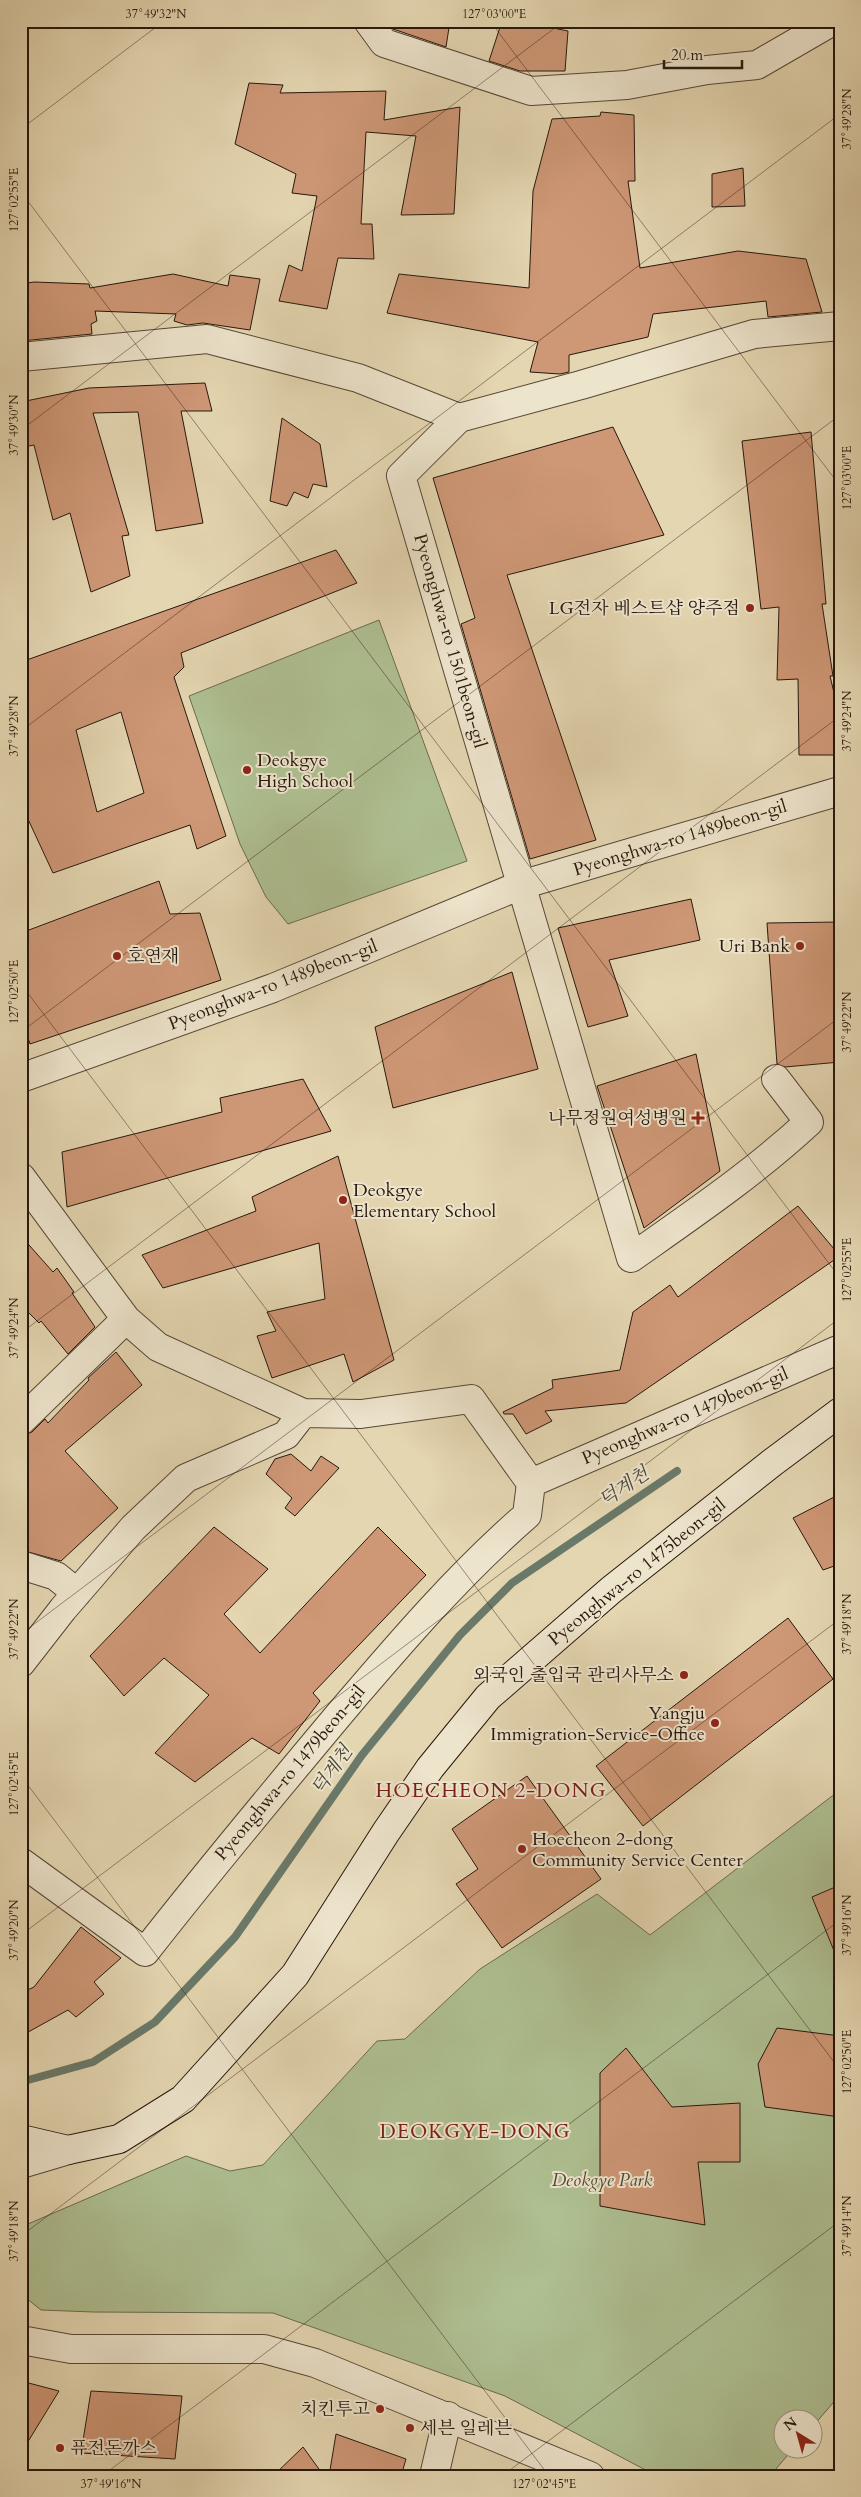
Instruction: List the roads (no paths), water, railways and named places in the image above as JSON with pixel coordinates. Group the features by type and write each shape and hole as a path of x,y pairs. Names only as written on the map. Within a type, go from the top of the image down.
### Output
{"street":[{"path":"368,21 384,44 531,91 627,85 707,70 757,65 833,21"},
{"path":"21,357 208,339 358,378 459,418 581,385 754,334 840,326"},
{"name":"Pyeonghwa-ro 1501beon-gil","path":"459,418 402,476 521,885"},
{"name":"Pyeonghwa-ro 1489beon-gil","path":"21,1078 273,988 521,885 840,791"},
{"path":"521,885 631,1258 717,1198 783,1147 809,1122 776,1079"},
{"path":"21,1177 126,1319 158,1347 303,1413 362,1414 471,1399 531,1483"},
{"path":"21,1421 126,1319"},
{"name":"Pyeonghwa-ro 1479beon-gil","path":"21,1862 144,1952 231,1842 379,1668 484,1552 526,1515 531,1483 840,1349"},
{"name":"Pyeonghwa-ro 1475beon-gil","path":"21,2164 68,2150 119,2139 183,2099 295,1975 386,1832 430,1768 488,1698 611,1590 773,1462 840,1412"},
{"path":"21,1663 77,1593 133,1528 186,1478 286,1435 303,1413"},
{"path":"21,1565 56,1576 77,1593"},
{"name":"Pyeonghwa-ro 1475beon-gil","path":"21,2139 68,2150"},
{"path":"22,2340 71,2349 264,2349 315,2363 448,2416 590,2476"},
{"path":"434,2476 448,2416"}],"waterway":[{"name":"덕계천","path":"21,2082 93,2062 155,2022 235,1937 362,1755 460,1635 512,1583 677,1471"}],"place":[{"name":"LG전자 베스트샵 양주점","path":"750,608"},
{"name":"Deokgye High School","path":"247,770"},
{"name":"Uri Bank","path":"800,946"},
{"name":"호연재","path":"117,956"},
{"name":"나무정원여성병원","path":"698,1118"},
{"name":"Deokgye Elementary School","path":"343,1200"},
{"name":"외국인 출입국 관리사무소","path":"684,1675"},
{"name":"Yangju Immigration-Service-Office","path":"715,1723"},
{"name":"Hoecheon 2-dong Community Service Center","path":"522,1849"},
{"name":"치킨투고","path":"380,2409"},
{"name":"세븐 일레븐","path":"410,2428"},
{"name":"퓨전돈까스","path":"60,2448"}],"district":[{"name":"HOECHEON 2-DONG","path":"491,1790"},
{"name":"DEOKGYE-DONG","path":"475,2131"}],"park label":[{"name":"Deokgye Park","path":"602,2180"}]}
